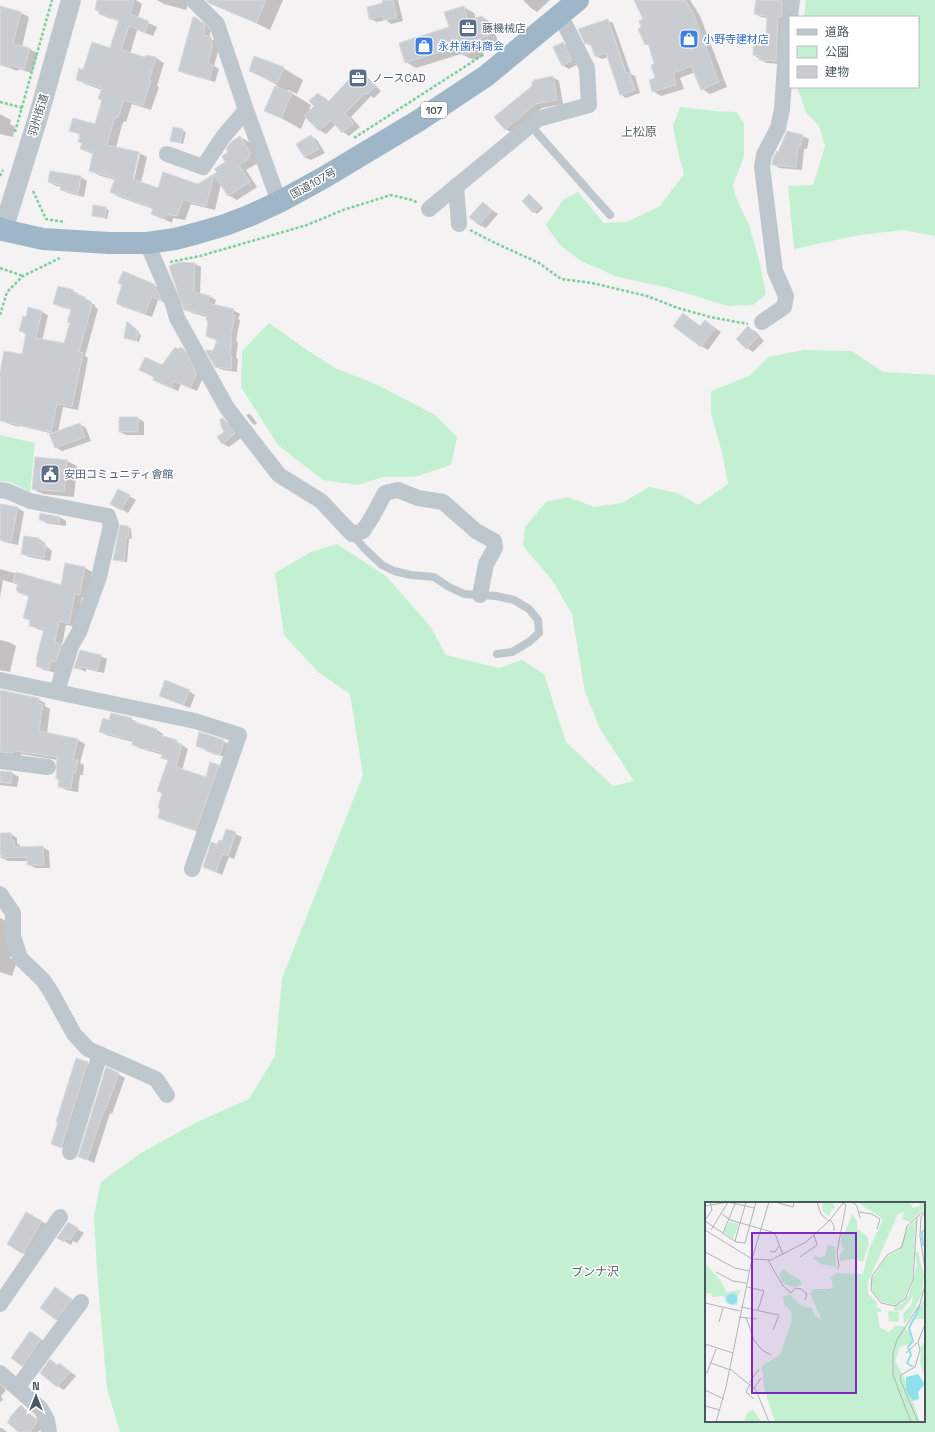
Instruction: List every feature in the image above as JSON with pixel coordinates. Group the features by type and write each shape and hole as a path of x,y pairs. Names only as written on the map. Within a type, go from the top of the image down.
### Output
{"highway":[{"name":"国道107号","path":"1,234 43,239 109,243 147,243 175,239 224,225 279,202 323,178 418,121 486,76 578,0"}],"street":[{"name":"羽州街道","path":"1,234 30,111 71,0"},
{"path":"193,0 217,24 279,202"},
{"path":"790,16 792,0"},
{"path":"429,208 538,119 590,105 587,68 560,15"},
{"path":"762,322 784,307 786,296 775,271 762,167 764,155 778,128 782,109 789,26"},
{"path":"167,154 203,167 223,137 246,110"},
{"path":"456,186 459,224"},
{"path":"147,243 177,318 227,408 279,474 321,501 352,534 363,531 386,493 398,490 418,498 443,502 476,531 494,541 495,548 486,564 480,595"},
{"path":"0,490 7,491 30,501 108,516 110,525 99,577 79,632 71,646 57,691"},
{"path":"0,680 195,721 239,735 192,869"},
{"path":"0,760 48,767"},
{"path":"0,894 13,913 13,936 20,958 43,980 74,1034 88,1049 156,1079 167,1095"},
{"path":"70,1152 100,1054"},
{"path":"0,1304 60,1217"},
{"path":"17,1388 81,1302"},
{"path":"0,1373 41,1409 47,1420 49,1432"}],"lane":[{"path":"530,125 610,215"},
{"path":"352,534 382,566 394,571 411,575 434,577 449,587 464,594 496,596 514,600 529,609 538,620 539,633 529,642 512,652 497,654"}],"path":[{"path":"13,137 30,111 52,0"},
{"path":"352,139 484,53"},
{"path":"0,102 30,111"},
{"path":"0,176 5,166"},
{"path":"156,264 200,256 292,230 343,210 391,195 412,200 429,208"},
{"path":"46,219 67,222"},
{"path":"459,224 493,242 539,263 561,279 592,283 647,296 678,308 710,317 754,325 762,322"},
{"path":"0,314 7,292 23,276 63,256"},
{"path":"0,268 23,276"}],"green space":[{"path":"806,0 935,0 935,236 903,230 859,235 794,249 788,186 813,185 825,146 819,126 806,112 797,88 919,88 919,16 804,16"},
{"path":"680,107 737,112 744,124 744,157 733,185 735,195 749,225 759,260 766,294 753,305 728,306 669,288 618,277 581,261 559,244 546,225 563,200 578,192 604,223 627,222 660,206 684,174 673,126"},
{"path":"269,323 335,368 380,386 435,415 457,437 451,465 415,477 383,477 358,485 323,480 278,445 241,387 242,351"},
{"path":"804,350 852,351 883,372 935,375 935,1432 120,1432 107,1389 97,1271 94,1215 101,1182 141,1153 197,1122 249,1099 275,1056 282,978 363,775 350,694 318,672 284,635 275,573 311,552 337,544 386,576 430,626 446,655 499,668 522,660 544,674 566,742 613,786 634,781 600,729 585,692 572,614 552,580 523,546 525,527 546,502 568,497 594,507 622,503 649,487 677,493 698,505 728,484 722,453 711,413 711,391 749,376 768,357"},
{"path":"0,435 35,443 30,492 10,482 0,481"}],"building":[{"path":"97,0 134,0 130,14 149,21 145,32 129,26 121,50 145,57 146,55 156,57 149,81 151,81 143,106 124,100 118,118 116,117 114,120 107,145 139,152 133,179 158,188 163,172 198,184 217,172 214,169 225,162 222,156 228,152 226,149 231,142 240,136 251,153 248,155 250,158 239,165 250,182 228,196 214,175 206,206 183,200 177,216 165,214 163,219 151,214 153,208 110,192 115,178 89,171 93,153 80,149 82,143 78,142 80,134 69,131 73,118 95,124 102,100 98,99 102,88 76,80 79,68 83,70 92,42 110,48 119,20 99,14 99,11 95,10"},
{"path":"206,0 266,0 256,23 209,3"},
{"path":"382,0 393,0 397,18 384,20 383,16 369,19 367,7 383,3"},
{"path":"634,0 685,0 692,10 719,82 701,90 691,66 673,73 676,85 652,92 649,80 655,78 651,65 654,64 648,43 645,45 638,29 641,27 639,21 643,19"},
{"path":"756,0 782,0 781,17 778,17 776,61 759,60 760,56 753,55 754,41 761,42 761,37 766,37 767,16 754,14"},
{"path":"0,6 21,12 13,44 30,48 24,69 11,65 10,67 0,64"},
{"path":"464,6 468,20 482,16 488,36 476,40 477,45 474,46 475,51 463,55 462,51 457,53 455,47 405,63 399,43 449,27 444,12"},
{"path":"193,17 197,18 205,26 203,35 211,37 211,42 213,43 208,63 213,65 209,80 178,71"},
{"path":"608,19 626,73 629,72 635,90 620,95 606,53 595,57 590,42 585,44 578,29"},
{"path":"563,42 572,60 562,66 553,47"},
{"path":"254,56 284,67 277,83 249,71"},
{"path":"358,70 375,87 367,95 365,93 345,113 354,123 342,133 331,120 319,131 304,116 314,106 309,101 318,93 327,103"},
{"path":"553,76 557,100 535,104 505,130 494,117 532,86 532,82 534,82 534,80"},
{"path":"275,86 292,93 281,118 264,111"},
{"path":"173,127 183,129 180,143 170,141"},
{"path":"787,131 803,135 800,147 798,146 796,167 772,165 773,158 777,151 778,152"},
{"path":"311,135 319,149 304,157 296,144"},
{"path":"50,171 81,176 78,194 60,190 61,185 48,182"},
{"path":"529,194 541,206 533,213 522,201"},
{"path":"483,202 492,210 479,225 469,217"},
{"path":"93,205 106,207 105,218 92,216"},
{"path":"179,262 195,263 194,292 210,296 208,303 234,309 232,315 235,316 230,338 232,338 230,355 232,355 231,369 215,367 205,350 213,351 217,340 206,336 208,321 206,320 207,315 184,310 169,266"},
{"path":"123,271 154,284 162,301 152,297 145,314 117,304 122,285 118,283"},
{"path":"58,286 74,290 73,293 85,297 85,299 90,301 89,304 92,305 79,352 83,353 72,407 57,404 51,432 0,421 0,373 4,351 22,354 26,333 19,331 23,316 26,317 28,307 42,311 36,338 64,343 70,323 67,322 71,309 53,304"},
{"path":"683,313 700,326 705,320 715,328 701,347 673,326"},
{"path":"127,321 139,332 136,341 124,338"},
{"path":"748,326 758,337 746,349 736,339"},
{"path":"175,347 178,349 180,347 184,349 197,374 190,388 174,381 171,388 153,380 154,377 139,370 145,357 162,365"},
{"path":"119,417 138,417 138,432 119,432"},
{"path":"223,418 235,434 222,444 217,437 224,432 220,419"},
{"path":"80,423 85,437 55,448 49,434"},
{"name":"安田コミュニティ會館","path":"35,457 67,460 64,492 32,489"},
{"path":"118,489 130,495 121,510 110,504"},
{"path":"0,504 18,507 11,542 0,540"},
{"path":"40,513 60,517 59,523 39,520"},
{"path":"120,525 128,526 129,537 126,537 124,561 113,560"},
{"path":"24,536 39,538 38,542 43,543 43,546 46,546 44,558 21,554"},
{"path":"65,563 85,567 80,595 75,594 69,624 59,621 55,642 62,644 56,662 51,661 49,670 36,666 36,660 44,629 29,626 30,620 23,618 29,596 17,592 18,591 16,590 18,583 13,582 16,572 61,585"},
{"path":"80,650 101,655 97,670 80,667 80,669 74,668"},
{"path":"165,680 190,690 183,705 159,696"},
{"path":"0,690 39,698 38,703 43,704 39,731 78,739 73,760 78,760 76,772 73,772 71,789 58,787 59,779 56,779 57,757 15,751 14,753 0,752"},
{"path":"111,713 132,718 131,721 157,729 156,734 177,740 176,743 182,744 176,767 206,777 210,762 219,765 196,830 158,818 160,809 158,808 162,793 157,791 168,760 161,758 163,753 132,745 133,740 99,732 103,718 109,720"},
{"path":"199,732 224,740 220,755 196,746"},
{"path":"0,771 12,772 11,784 0,782"},
{"path":"226,829 236,832 228,856 222,854 216,872 203,867 211,842 217,844 219,840 222,841"},
{"path":"0,833 11,833 11,840 14,840 14,847 43,846 44,865 27,865 27,857 1,858"},
{"path":"76,1058 88,1062 61,1148 51,1144 58,1122 56,1122"},
{"path":"106,1067 119,1073 105,1111 104,1110 87,1160 78,1157"},
{"path":"26,1212 42,1221 23,1254 7,1244"},
{"path":"68,1222 78,1228 70,1240 66,1238 64,1242 57,1238"},
{"path":"55,1287 72,1299 56,1320 40,1308"},
{"path":"30,1331 41,1339 22,1366 11,1358"},
{"path":"50,1359 57,1365 59,1363 71,1372 57,1387 40,1373"},
{"path":"21,1405 37,1421 30,1432 18,1432 8,1423 11,1420 9,1418"}],"place":[{"name":"藤機械店","path":"468,28"},
{"name":"小野寺建材店","path":"689,39"},
{"name":"永井歯科商会","path":"424,46"},
{"name":"ノースCAD","path":"358,78"},
{"name":"安田コミュニティ會館","path":"50,474"}],"district":[{"name":"上松原","path":"639,132"},
{"name":"ブンナ沢","path":"595,1272"}]}
